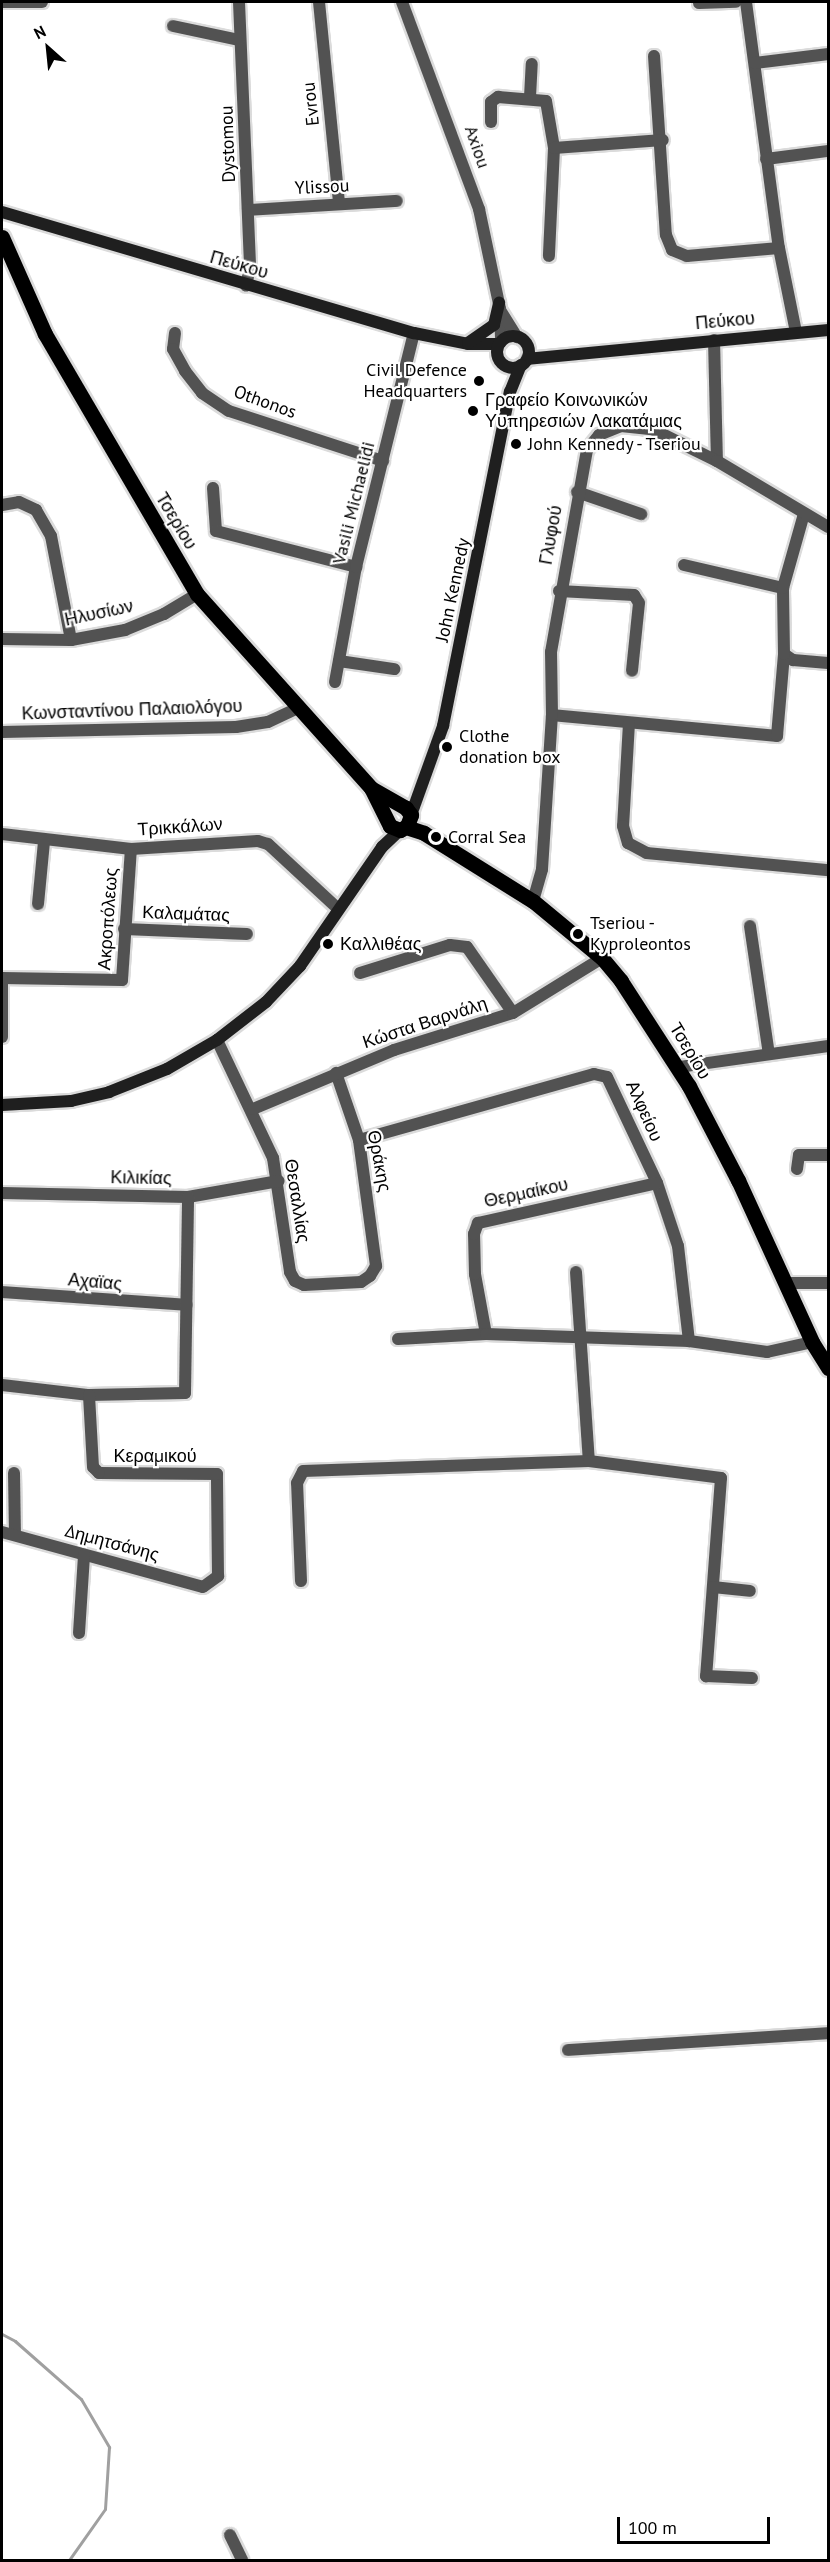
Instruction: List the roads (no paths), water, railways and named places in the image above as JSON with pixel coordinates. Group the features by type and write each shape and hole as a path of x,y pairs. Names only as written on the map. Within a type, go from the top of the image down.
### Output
{"main road":[{"name":"Τσερίου","path":"2,237 45,334 197,594 296,709 400,817 533,901 602,958 679,1068 787,1283 812,1342 828,1368"}],"street":[{"path":"2,2 42,2"},
{"name":"Dystomou","path":"239,2 250,268 246,286"},
{"name":"Evrou","path":"318,2 339,203"},
{"name":"Axiou","path":"402,2 479,209 499,306 499,347"},
{"path":"699,3 736,2"},
{"path":"746,2 779,248 796,332"},
{"path":"173,26 239,40"},
{"path":"755,63 828,54"},
{"path":"654,56 663,140 666,235 672,250 687,256 779,248"},
{"path":"530,97 532,64"},
{"path":"491,122 494,99 530,97 546,101 554,148 549,256"},
{"path":"554,148 663,140"},
{"path":"766,159 828,151"},
{"name":"Ylissou","path":"248,210 397,201"},
{"name":"Πεύκου","path":"2,212 246,286 414,333 468,344 499,347 522,340 553,354"},
{"path":"468,344 494,325 499,306"},
{"name":"Axiou","path":"499,306 522,340"},
{"name":"Πεύκου","path":"506,366 553,354 828,330"},
{"name":"Othonos","path":"175,333 173,348 185,371 202,393 229,411 383,461"},
{"name":"Vasili Michaelidi","path":"336,682 356,567 414,333"},
{"path":"510,392 524,362 522,340"},
{"path":"714,340 717,461"},
{"path":"499,347 506,366 510,392"},
{"name":"John Kennedy","path":"337,908 382,847 417,792 443,726 510,392"},
{"name":"Γλυφού","path":"533,901 542,869 552,715 551,652 559,591 587,450 599,435 621,426 652,429 717,461 828,527"},
{"path":"213,488 216,531 356,567"},
{"path":"577,492 641,514"},
{"path":"2,505 18,502 36,510 51,536 71,640"},
{"path":"552,715 777,736 784,654 783,588 804,514"},
{"path":"684,565 783,588"},
{"path":"559,591 634,595 639,603 633,671"},
{"name":"Ηλυσίων","path":"2,639 71,640 125,630 164,614 197,594"},
{"path":"784,654 793,660 828,663"},
{"path":"339,661 394,669"},
{"name":"Κωνσταντίνου Παλαιολόγου","path":"2,732 236,727 268,722 296,709"},
{"path":"629,723 623,826 628,843 647,853 828,870"},
{"name":"Τρικκάλων","path":"2,834 44,842 131,849 258,842 268,844 337,908"},
{"path":"38,904 44,842"},
{"name":"Ακροπόλεως","path":"2,978 122,980 131,849"},
{"path":"2,1105 71,1101 109,1092 167,1069 216,1041 266,1002 300,966 337,908"},
{"path":"750,926 769,1054"},
{"name":"Καλαμάτας","path":"124,929 247,934"},
{"path":"360,973 450,945 467,947 513,1013"},
{"name":"Κώστα Βαρνάλη","path":"253,1109 394,1050 513,1013 602,958"},
{"path":"2,978 2,1037"},
{"name":"Θεσαλλίας","path":"216,1041 253,1109 279,1180 290,1272 295,1281 304,1285 361,1281 374,1271 375,1258"},
{"path":"679,1068 828,1046"},
{"name":"Θράκης","path":"336,1073 359,1140 375,1258"},
{"name":"Αλφείου","path":"359,1140 600,1074 613,1085 657,1183 678,1246 689,1341"},
{"path":"797,1169 799,1155 828,1155"},
{"name":"Κιλικίας","path":"2,1192 188,1197 279,1180"},
{"name":"Θερμαίκου","path":"486,1334 475,1274 474,1234 478,1223 657,1183"},
{"path":"2,1385 89,1395 186,1393 188,1197"},
{"path":"576,1272 589,1461"},
{"path":"787,1283 828,1283"},
{"name":"Αχαϊας","path":"2,1292 187,1305"},
{"path":"398,1339 486,1334 582,1337 689,1341 767,1352 812,1342"},
{"name":"Κεραμικού","path":"89,1395 93,1467 99,1473 217,1474 218,1576 212,1584"},
{"path":"301,1581 297,1483 303,1471 589,1461 721,1478 706,1676 752,1678"},
{"path":"14,1473 15,1535"},
{"name":"Δημητσάνης","path":"2,1532 203,1587 212,1584"},
{"path":"79,1633 84,1554"},
{"path":"713,1587 750,1591"},
{"path":"568,2050 828,2033"},
{"path":"230,2535 242,2560"}],"waterway":[{"path":"2,2334 15,2341 81,2399 109,2447 105,2509 69,2560"}],"place":[{"name":"Civil Defence Headquarters","path":"479,381"},
{"name":"Γραφείο Κοινωνικών Υυπηρεσιών Λακατάμιας","path":"473,411"},
{"name":"John Kennedy - Tseriou","path":"516,444"},
{"name":"Clothe donation box","path":"447,747"},
{"name":"Corral Sea","path":"436,837"},
{"name":"Tseriou - Kyproleontos","path":"578,934"},
{"name":"Καλλιθέας","path":"328,944"}]}
